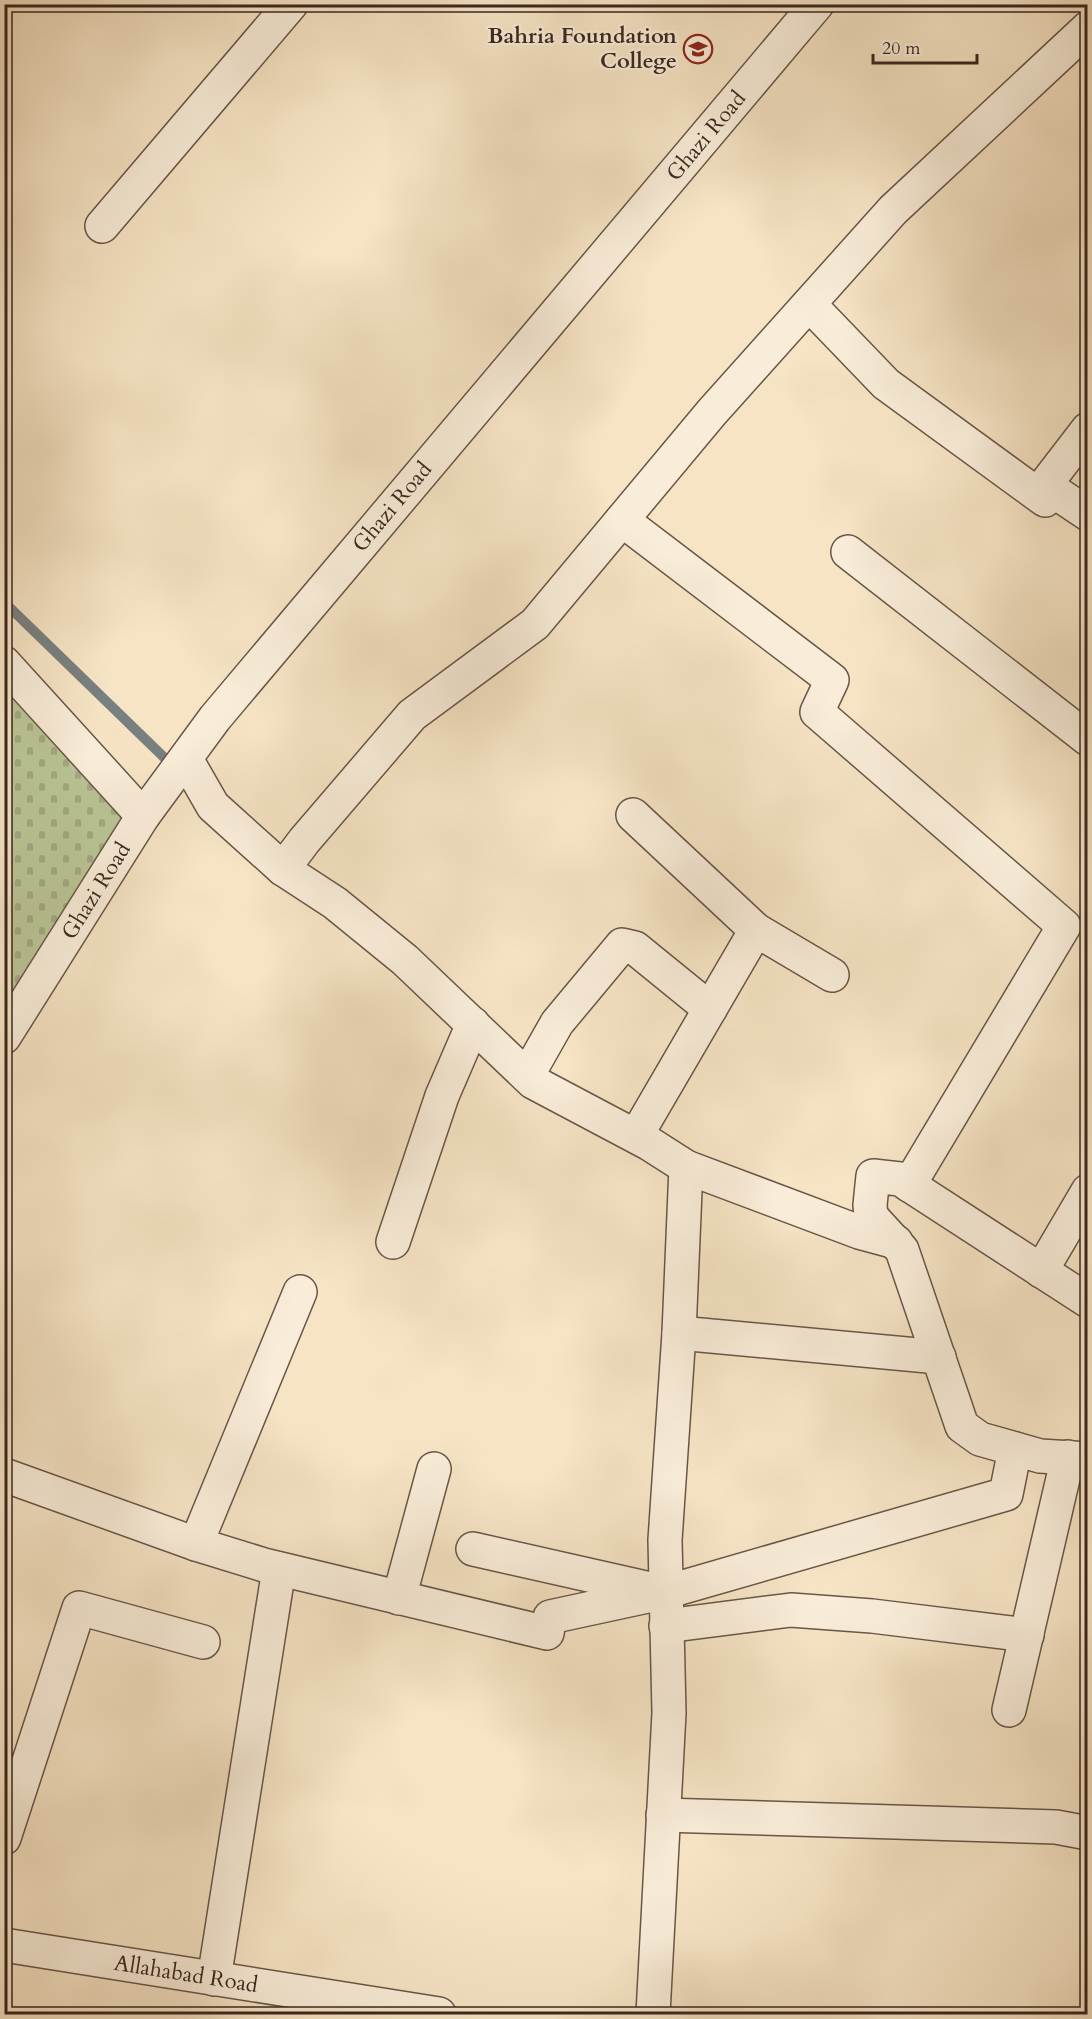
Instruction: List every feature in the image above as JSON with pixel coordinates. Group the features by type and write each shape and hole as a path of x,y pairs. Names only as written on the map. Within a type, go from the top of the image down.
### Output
{"street":[{"path":"102,226 291,4"},
{"name":"Ghazi Road","path":"4,1037 143,816 215,718 817,4"},
{"path":"283,868 412,715 535,624 712,412 892,210 1088,28"},
{"path":"809,304 886,384 1045,500 1055,492 1088,514"},
{"path":"1038,494 1088,429"},
{"path":"622,519 832,680 817,712 1064,926 909,1185"},
{"path":"848,552 1088,739"},
{"path":"4,663 143,816"},
{"path":"179,767 213,806 283,868 335,903 405,960 533,1082 636,1136 686,1167 859,1232 896,1242"},
{"path":"633,815 756,930 832,975"},
{"path":"636,1136 756,930"},
{"path":"527,1076 557,1023 622,945 635,948 710,1009"},
{"path":"393,1242 442,1096 472,1024"},
{"path":"653,2014 669,1713 665,1540 679,1333 686,1167"},
{"path":"1009,1710 1026,1635 1078,1458 1040,1456 980,1439 962,1426 902,1250 871,1216 873,1176 900,1179 1088,1301"},
{"path":"1041,1271 1088,1191"},
{"path":"196,1544 300,1292"},
{"path":"679,1333 939,1357"},
{"path":"4,1475 196,1544 279,1569 547,1634 550,1617 666,1593 1006,1494 1015,1449"},
{"path":"399,1598 434,1469"},
{"path":"473,1549 666,1593"},
{"path":"214,1979 279,1569"},
{"path":"4,1838 79,1608 203,1642"},
{"path":"666,1626 791,1610 872,1616 1026,1635"},
{"path":"663,1815 1056,1827 1088,1833"},
{"name":"Allahabad Road","path":"4,1946 439,2014"}],"green space":[{"path":"5,674 143,816 5,1030"}],"waterway":[{"path":"4,602 175,768"}],"place":[{"name":"Bahria Foundation College","path":"698,49"}]}
